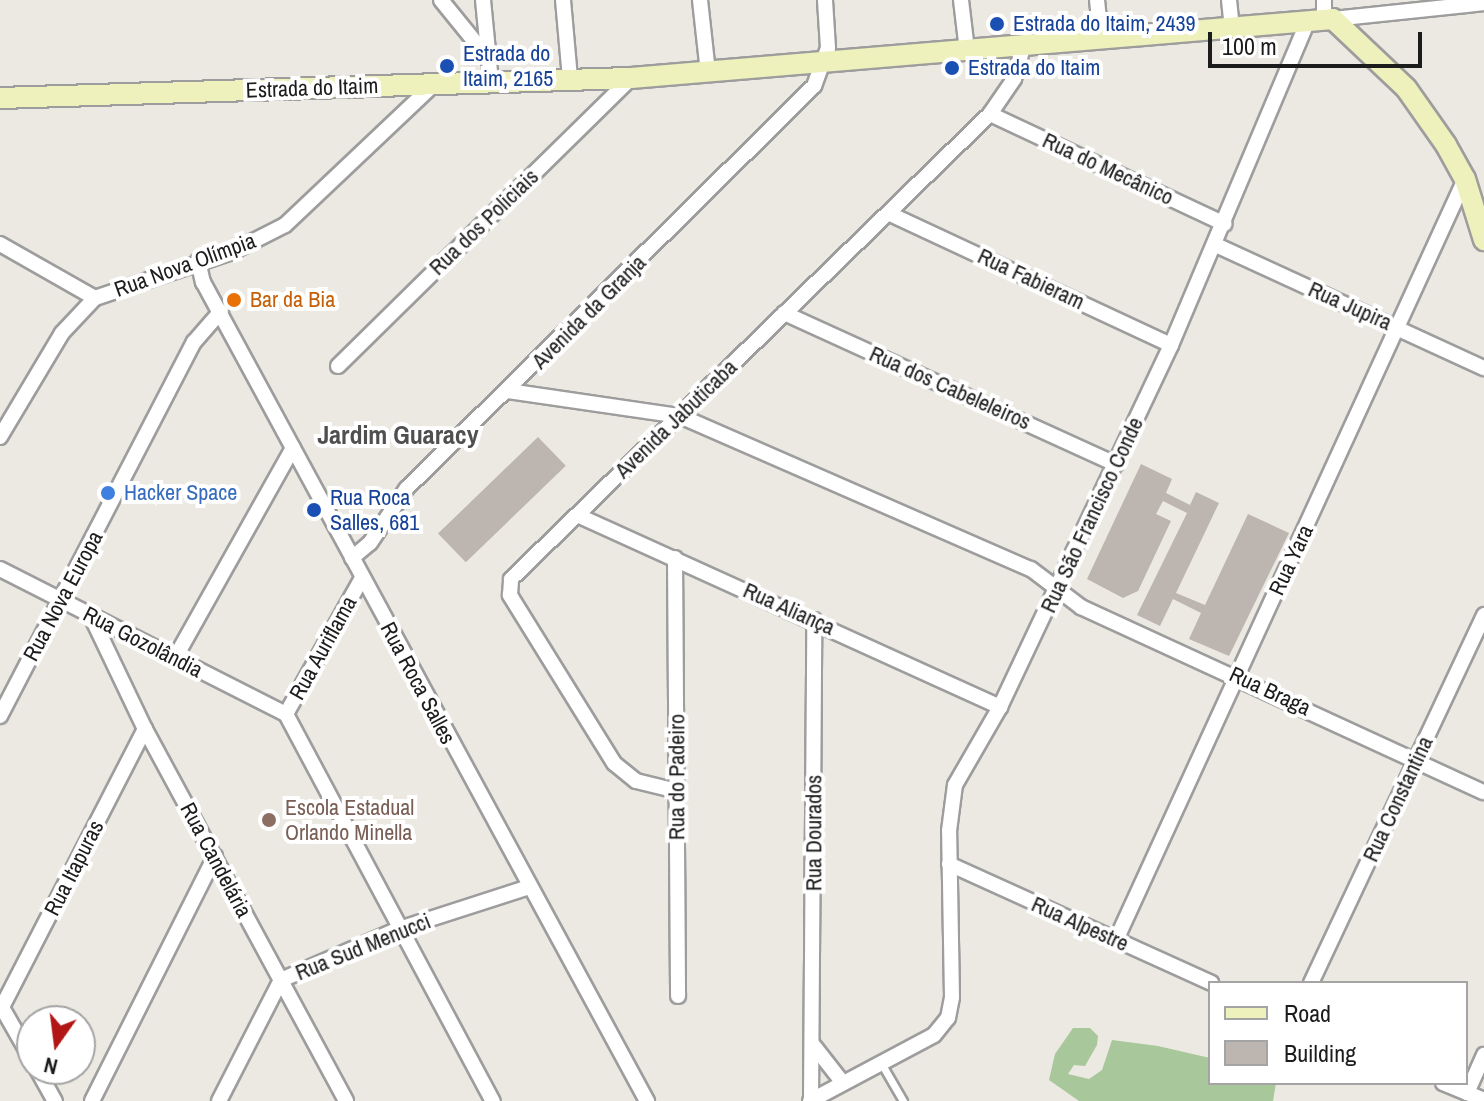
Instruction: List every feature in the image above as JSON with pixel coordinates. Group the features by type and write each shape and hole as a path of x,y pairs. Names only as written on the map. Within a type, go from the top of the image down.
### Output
{"street":[{"path":"441,0 490,60"},
{"path":"483,0 491,81"},
{"path":"563,0 570,79"},
{"path":"700,0 708,72"},
{"path":"824,65 825,0"},
{"path":"961,0 967,50"},
{"path":"1097,0 1101,38"},
{"path":"1229,0 1232,28"},
{"name":"Estrada do Itaim","path":"0,98 631,78 824,65 1232,28 1322,15 1484,3"},
{"path":"1322,15 1406,88 1465,179 1484,240"},
{"name":"Rua São Francisco Conde","path":"881,1063 934,1035 948,1018 952,997 949,864 955,785 1000,707 1057,588 1322,15"},
{"name":"Avenida Jabuticaba","path":"677,791 636,781 614,763 509,591 513,576 990,114 1014,79 1024,45"},
{"name":"Avenida da Granja","path":"352,558 370,543 407,488 814,86 824,65"},
{"name":"Rua dos Policiais","path":"338,366 631,78"},
{"name":"Rua Nova Olímpia","path":"0,437 62,333 95,298 232,252 285,225 434,84"},
{"name":"Rua do Mecânico","path":"990,114 1225,224"},
{"name":"Rua Yara","path":"1116,940 1465,179"},
{"name":"Rua Fabieram","path":"890,214 1171,345"},
{"path":"0,244 95,298"},
{"name":"Rua Jupira","path":"1216,245 1484,368"},
{"name":"Rua Roca Salles","path":"198,261 203,282 647,1101"},
{"name":"Rua Nova Europa","path":"0,716 194,342 221,311"},
{"name":"Rua dos Cabeleleiros","path":"784,313 1116,464"},
{"path":"508,391 680,416 1031,569 1057,588"},
{"path":"175,658 293,448"},
{"name":"Rua Aliança","path":"577,515 1000,707"},
{"name":"Rua do Padeiro","path":"675,558 678,996"},
{"name":"Rua Gozolândia","path":"0,569 286,714"},
{"name":"Rua Auriflama","path":"362,578 286,714 493,1101"},
{"name":"Rua Braga","path":"1057,588 1081,607 1484,792"},
{"name":"Rua Constantina","path":"1312,981 1484,615"},
{"name":"Rua Candelária","path":"91,616 145,729 346,1101"},
{"name":"Rua Dourados","path":"811,1101 814,1046 814,620"},
{"name":"Rua Itapuras","path":"1,1006 145,729"},
{"path":"92,1101 215,856"},
{"name":"Rua Alpestre","path":"949,864 1208,982"},
{"name":"Rua Sud Menucci","path":"219,1101 281,980 399,929 529,887"},
{"path":"1,1006 16,1032"},
{"path":"814,1046 843,1083"},
{"path":"1467,1093 1484,1055"},
{"path":"811,1101 881,1063"},
{"path":"1448,1085 1484,1100"}],"lane":[{"path":"881,1063 903,1101"}],"green space":[{"path":"1073,1028 1090,1028 1098,1036 1097,1045 1085,1066 1074,1065 1068,1074 1089,1079 1102,1070 1112,1040 1158,1046 1208,1058 1208,1085 1276,1085 1273,1101 1079,1101 1049,1080 1055,1054"}],"building":[{"path":"538,437 566,466 466,562 438,534"},
{"path":"1141,464 1172,479 1166,493 1190,505 1196,492 1219,503 1176,593 1205,605 1248,514 1289,533 1229,656 1189,639 1201,613 1173,599 1160,626 1137,615 1187,513 1163,501 1156,514 1171,521 1138,591 1123,598 1087,579"}],"place":[{"name":"Estrada do Itaim, 2439","path":"997,24"},
{"name":"Estrada do Itaim, 2165","path":"447,66"},
{"name":"Estrada do Itaim","path":"952,68"},
{"name":"Bar da Bia","path":"234,300"},
{"name":"Hacker Space","path":"108,493"},
{"name":"Rua Roca Salles, 681","path":"314,510"},
{"name":"Escola Estadual Orlando Minella","path":"269,820"}],"district":[{"name":"Jardim Guaracy","path":"398,435"}]}
